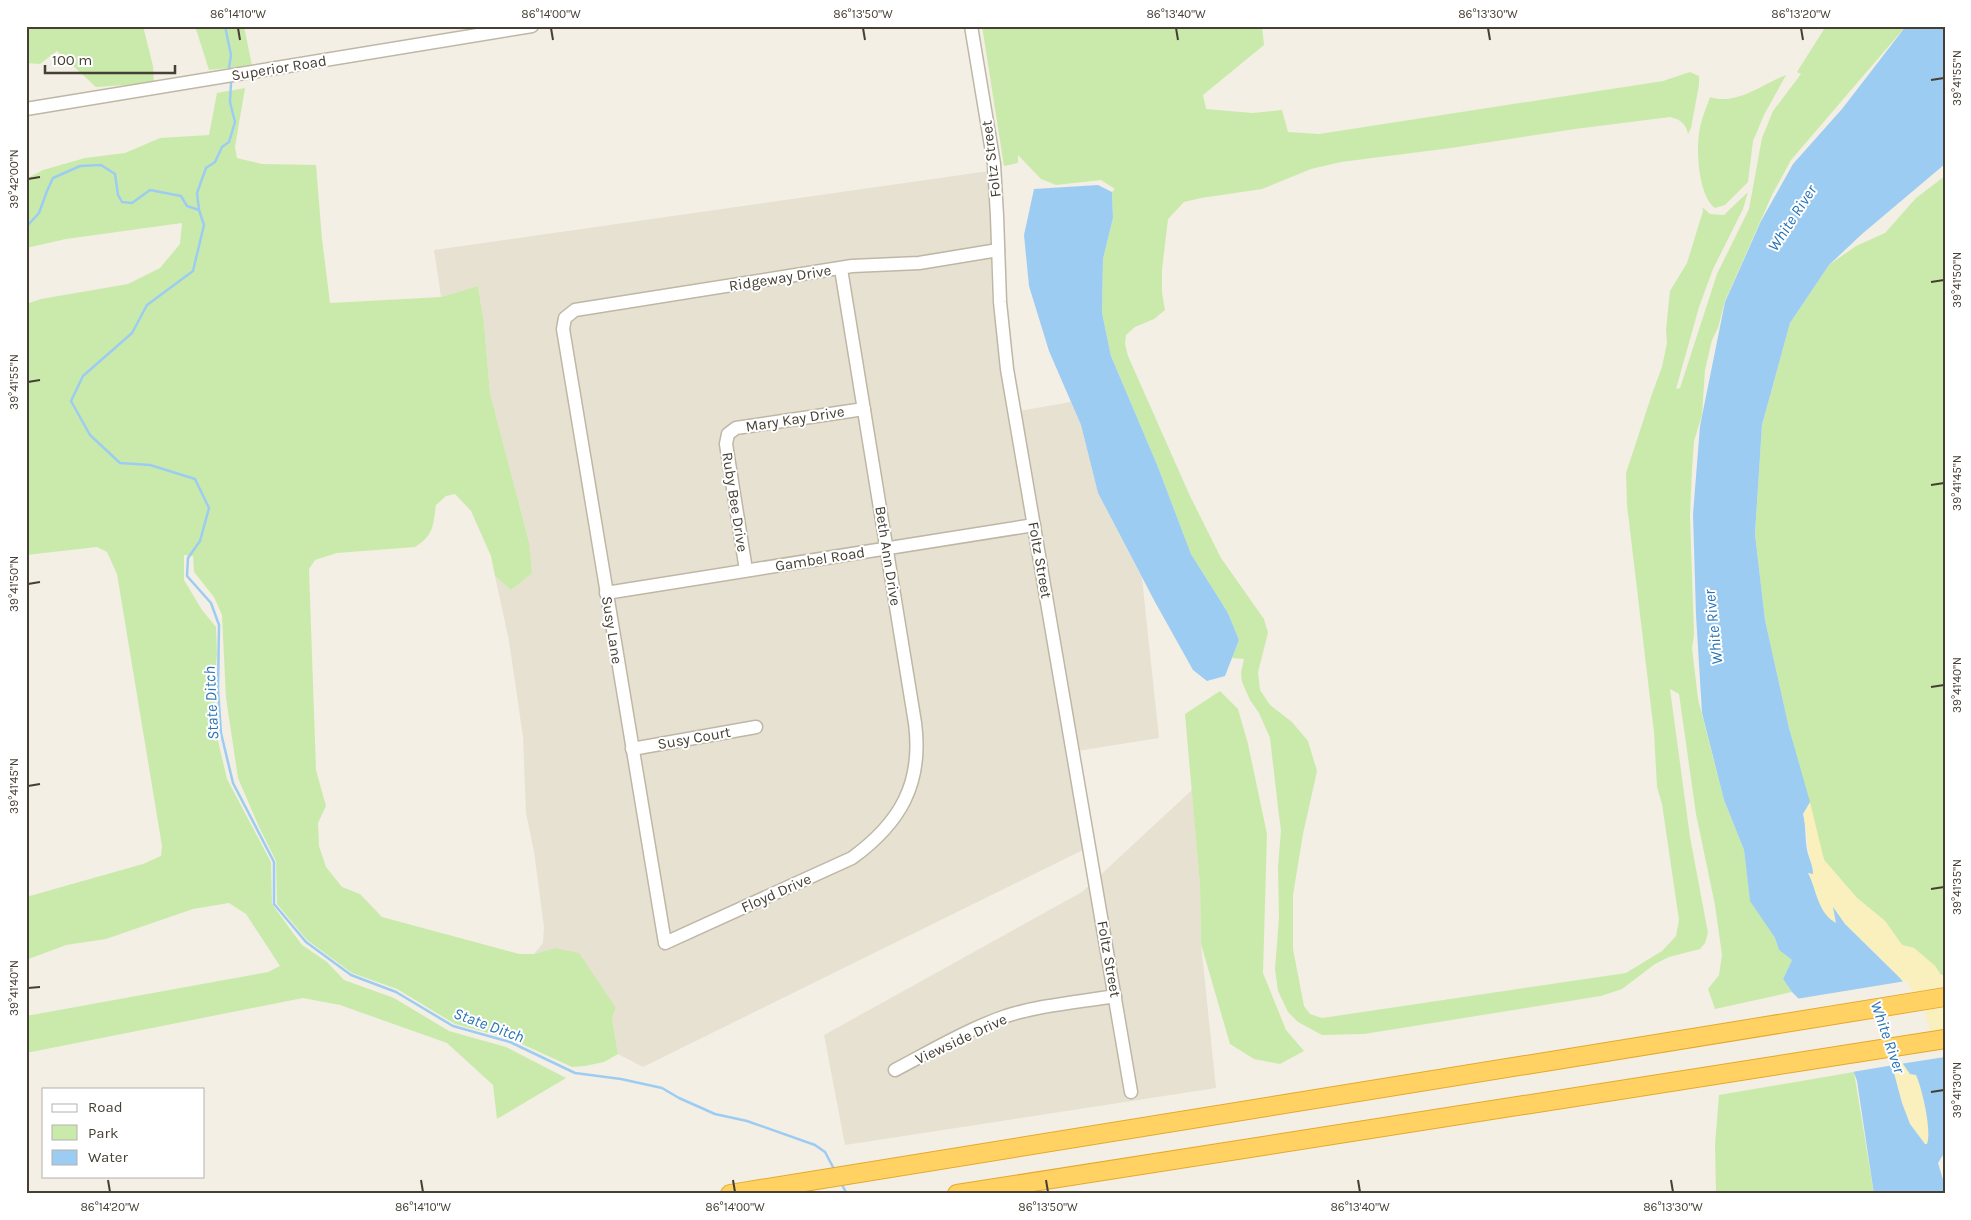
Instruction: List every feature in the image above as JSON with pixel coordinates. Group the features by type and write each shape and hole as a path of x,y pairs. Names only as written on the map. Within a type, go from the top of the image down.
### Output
{"highway":[{"path":"730,1194 1945,997"},
{"path":"957,1194 1945,1039"}],"street":[{"name":"Superior Road","path":"26,110 532,26"},
{"name":"Foltz Street","path":"971,26 992,153 997,196 1000,302 1004,345 1131,1092"},
{"name":"Ridgeway Drive","path":"566,318 575,310 852,266 919,263 998,250"},
{"name":"Beth Ann Drive","path":"841,269 915,723 917,747 909,790 894,819 881,835"},
{"name":"Susy Lane","path":"566,318 563,329 665,943"},
{"name":"Mary Kay Drive","path":"728,434 736,428 864,408"},
{"name":"Ruby Bee Drive","path":"728,434 726,444 746,570"},
{"name":"Gambel Road","path":"606,593 1034,525"},
{"name":"Susy Court","path":"632,749 756,727"},
{"name":"Floyd Drive","path":"665,943 852,858 881,835"},
{"name":"Viewside Drive","path":"895,1070 1006,1016 1037,1008 1116,996"}],"shaded area":[{"path":"989,171 992,298 1007,413 1071,402 1081,425 1098,493 1142,578 1159,738 1065,753 1085,849 643,1067 618,1054 612,1018 616,1008 601,988 555,948 534,954 543,943 544,927 534,852 526,813 523,737 509,641 495,576 511,590 529,542 490,393 484,323 478,286 441,297 434,250"},
{"path":"1192,790 1200,885 1201,944 1216,1088 845,1145 824,1035 1082,892"}],"green space":[{"path":"31,26 143,26 153,66 154,83 96,87 57,51 40,64 26,63 26,32"},
{"path":"195,26 244,26 252,66 209,70"},
{"path":"982,26 1262,26 1264,45 1203,95 1206,109 1253,113 1282,110 1288,132 1319,134 1663,81 1690,72 1699,76 1691,128 1688,134 1686,127 1682,123 1670,117 1341,162 1311,169 1262,189 1184,202 1168,219 1162,270 1162,293 1165,310 1154,319 1135,327 1126,335 1125,344 1128,356 1190,496 1221,558 1264,619 1268,633 1258,672 1260,690 1270,705 1292,722 1308,741 1317,771 1303,834 1293,895 1293,949 1304,1006 1310,1014 1322,1018 1626,973 1662,951 1676,936 1679,920 1662,804 1657,787 1654,732 1627,505 1626,473 1662,367 1667,343 1666,330 1670,291 1687,263 1703,211 1702,207 1710,214 1724,215 1748,192 1743,209 1713,269 1699,307 1676,389 1680,388 1717,274 1749,209 1762,138 1773,111 1801,74 1797,72 1826,26 1906,26 1791,160 1772,195 1725,301 1718,328 1712,340 1705,370 1702,415 1694,441 1690,516 1694,635 1692,648 1698,699 1724,800 1744,850 1750,900 1775,938 1779,950 1792,960 1783,979 1792,992 1715,1009 1708,989 1719,975 1722,955 1715,905 1696,814 1679,694 1670,689 1690,837 1708,933 1705,943 1700,949 1669,957 1655,964 1622,989 1601,996 1364,1034 1322,1035 1298,1022 1288,1012 1278,991 1275,969 1279,918 1278,867 1281,830 1270,738 1242,682 1241,673 1244,659 1232,658 1239,640 1228,613 1191,554 1158,467 1111,356 1102,313 1103,259 1113,218 1112,192 1115,189 1101,180 1056,185 1041,179 1018,155 1018,163 1004,166"},
{"path":"1786,75 1764,115 1753,141 1748,182 1725,205 1715,208 1705,194 1700,174 1698,152 1701,125 1710,97 1730,99 1749,93"},
{"path":"245,88 235,147 237,158 262,164 316,165 330,303 441,297 478,286 484,323 490,393 529,542 532,573 511,590 495,576 491,556 471,511 455,494 446,496 436,505 433,524 429,534 415,547 337,553 315,560 309,569 316,770 326,806 318,823 319,846 326,867 342,887 360,894 382,917 519,954 534,954 555,948 579,953 616,1008 612,1018 618,1054 604,1062 572,1067 511,1039 455,1024 397,989 352,973 307,940 277,904 276,861 238,778 226,698 222,615 214,597 194,572 193,556 184,555 184,580 202,610 216,627 217,654 214,690 216,732 227,779 271,862 272,903 302,945 327,962 344,980 394,998 449,1031 506,1047 566,1078 497,1119 493,1085 447,1043 340,1005 303,998 26,1053 26,1016 268,972 280,966 246,914 229,903 193,909 106,939 66,945 26,960 26,897 143,864 161,856 162,846 117,574 107,552 97,547 26,555 26,304 41,299 128,284 160,268 180,244 182,223 66,239 26,248 26,179 43,170 85,158 125,153 160,138 209,135 217,93"},
{"path":"1945,176 1945,975 1941,975 1935,966 1914,948 1902,945 1885,921 1857,898 1824,860 1789,728 1765,620 1755,534 1762,425 1790,323 1829,265 1856,246 1885,233 1916,198"},
{"path":"1220,691 1238,709 1248,744 1267,834 1263,973 1286,1030 1304,1051 1280,1064 1254,1059 1230,1044 1201,944 1200,885 1185,714"},
{"path":"1854,1072 1874,1194 1716,1194 1715,1145 1719,1095"}],"sand":[{"path":"1810,802 1824,860 1857,898 1885,921 1902,945 1914,948 1935,966 1945,981 1945,1055 1882,960 1845,924 1834,908 1836,923 1824,914 1820,907 1808,872 1813,869 1803,814"},
{"path":"1893,1051 1918,1079 1926,1108 1928,1144 1925,1144 1910,1124 1902,1103 1890,1058"}],"water":[{"name":"White River","path":"1906,26 1945,26 1945,164 1862,234 1829,265 1790,323 1762,425 1755,534 1765,620 1789,728 1810,802 1803,814 1807,850 1813,874 1808,873 1825,913 1836,923 1833,907 1845,924 1900,978 1913,995 1932,1043 1945,1055 1945,1152 1938,1163 1945,1186 1945,1194 1874,1194 1857,1081 1838,1028 1815,1004 1801,1001 1783,979 1792,960 1779,950 1775,938 1750,901 1744,850 1724,800 1702,713 1696,615 1693,514 1700,426 1725,302 1761,221 1793,164 1842,109","holes":["1894,1051 1910,1074 1916,1075 1921,1089 1927,1120 1927,1144 1925,1144 1910,1124 1902,1103 1890,1058"]},
{"path":"1098,185 1112,192 1113,218 1103,259 1102,313 1111,356 1158,467 1191,554 1228,613 1239,640 1225,676 1207,681 1193,670 1098,493 1081,425 1049,351 1029,286 1024,235 1034,189"}],"pier":[{"path":"1906,981 1924,1010 1934,1041 1939,1042 1945,1050 1945,1057 1900,1064 1893,1054 1894,1065 1852,1072 1836,1029 1813,1006 1801,1003 1796,999"}],"waterway":[{"name":"State Ditch","path":"225,26 231,55 229,68"},
{"name":"State Ditch","path":"231,83 230,102 235,122 229,142 222,147 215,162 206,168 197,193 199,210 204,225 193,271 147,305 132,333 83,376 71,401 90,435 120,463 150,465 195,479 209,508 200,541 188,558 187,576 211,603 219,625 218,689 221,733 233,783 274,862 274,904 306,942 351,975 396,992 453,1026 510,1042 575,1073 621,1079 662,1088 715,1114 747,1121 815,1145 825,1152 834,1169"},
{"path":"26,224 28,225 39,213 53,178 80,166 101,165 115,174 118,195 122,202 132,203 150,190 181,196 187,206 199,210"},
{"name":"State Ditch","path":"841,1183 847,1194"}]}
